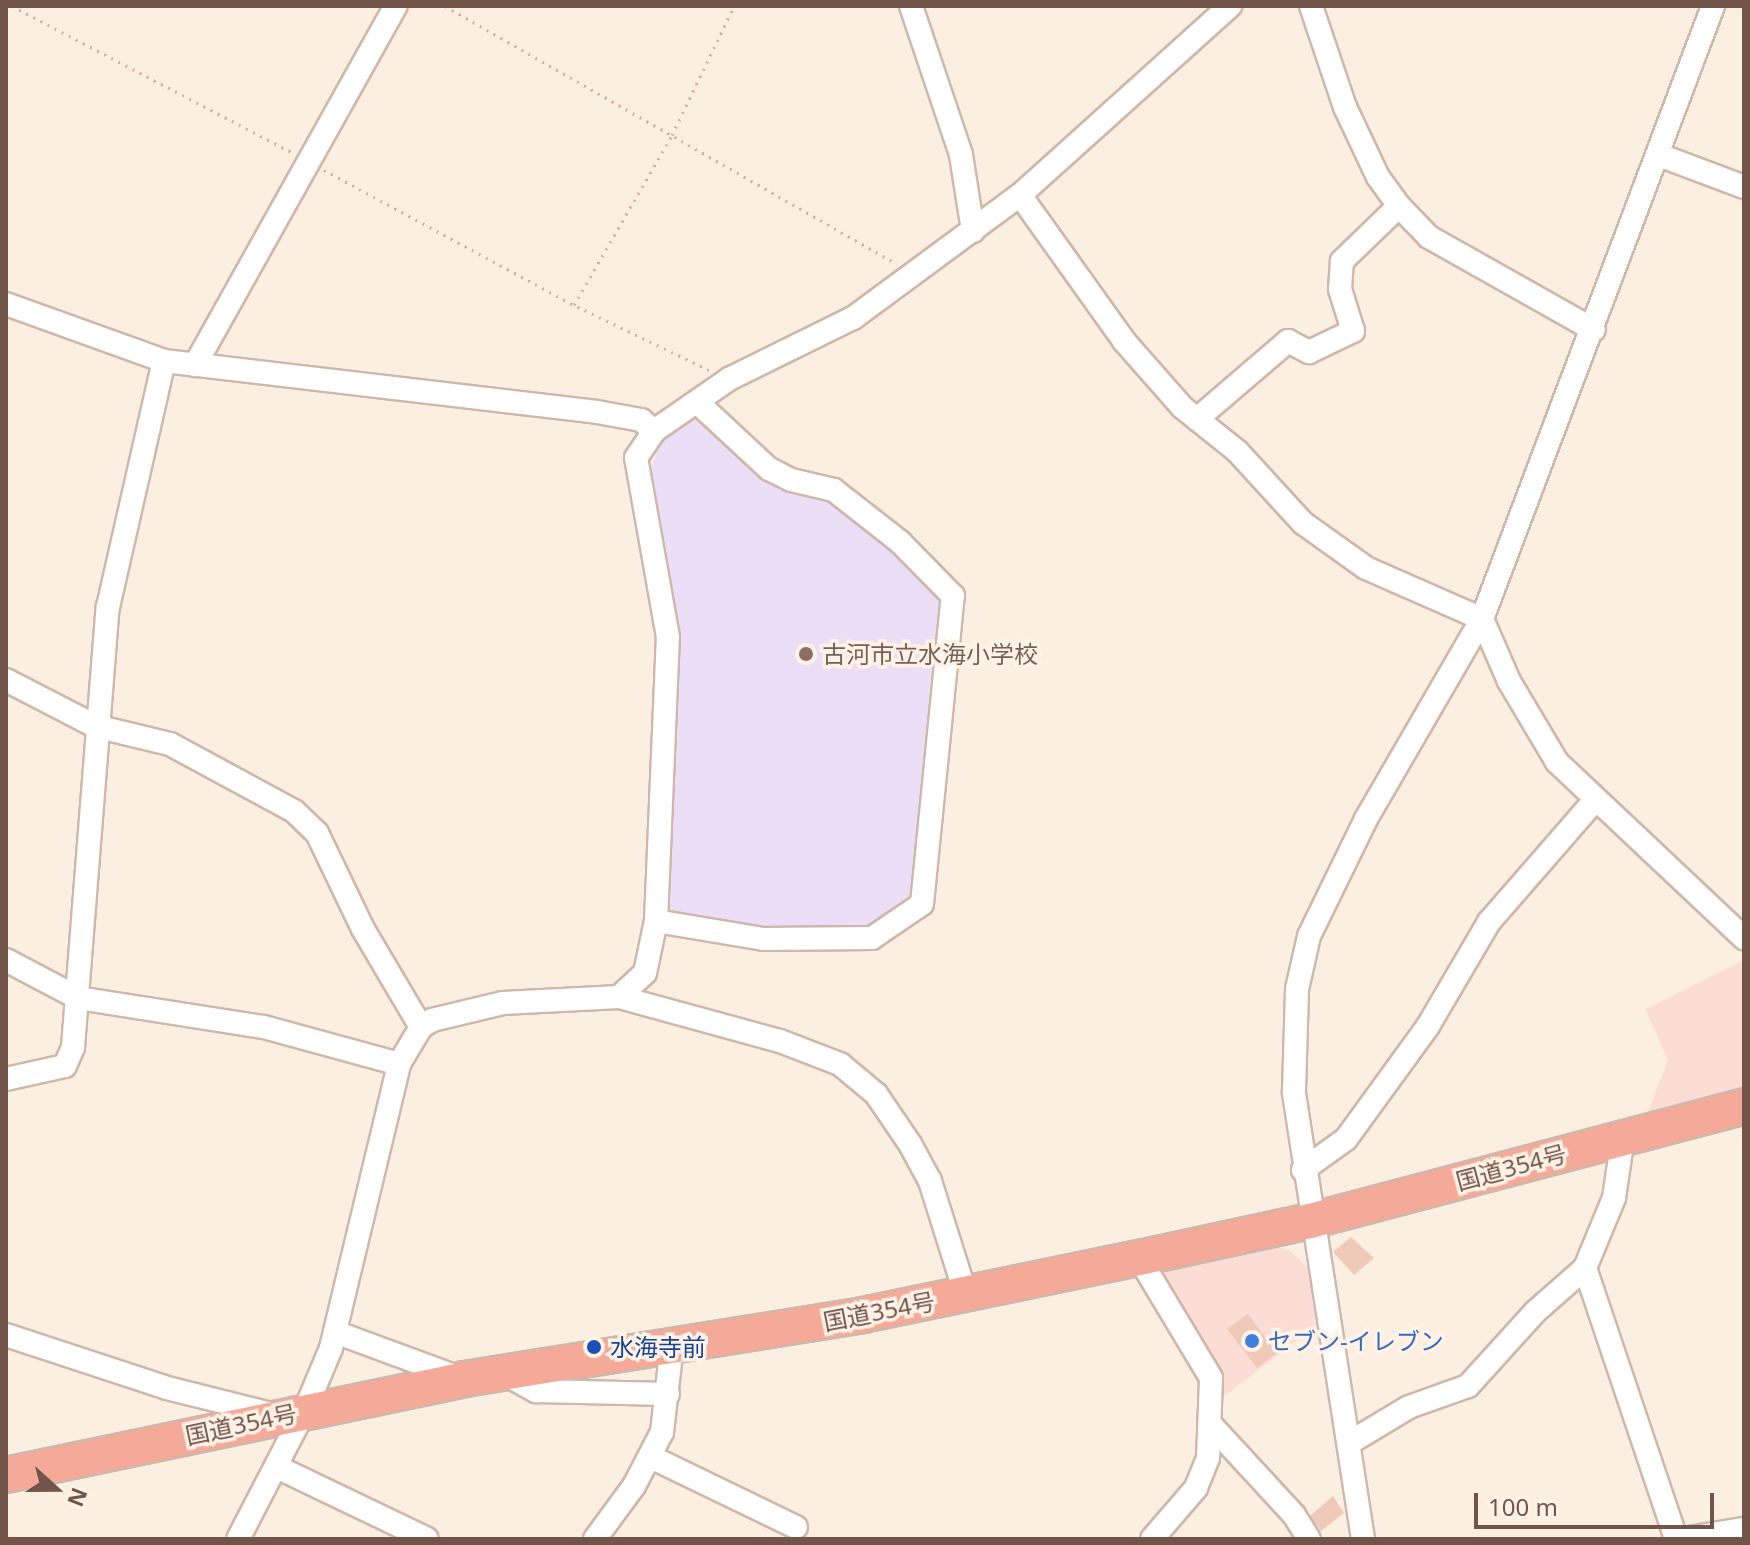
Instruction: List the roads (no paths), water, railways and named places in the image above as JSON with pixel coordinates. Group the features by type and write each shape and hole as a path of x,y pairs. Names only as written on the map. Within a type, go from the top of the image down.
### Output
{"highway":[{"name":"国道354号","path":"6,1475 464,1379 966,1295 1310,1221 1744,1106"}],"street":[{"path":"195,365 396,6"},
{"path":"911,6 961,155 973,231"},
{"path":"619,997 645,973 656,921 668,637 636,458 654,431 699,404 729,379 853,318 973,231 1020,195 1155,79 1230,6"},
{"path":"1311,6 1345,107 1378,177 1399,206 1442,245 1594,330"},
{"path":"1363,1539 1303,1170 1294,1044 1297,989 1309,936 1366,819 1482,619 1594,330 1713,6"},
{"path":"1659,155 1744,187"},
{"path":"1020,195 1124,341 1197,419 1237,451 1303,523 1366,568 1482,619 1532,722 1557,762 1594,801 1744,938"},
{"path":"1197,419 1288,341 1309,352 1353,331 1340,289 1342,261 1399,206"},
{"path":"6,304 164,361 597,412 641,420 654,431"},
{"path":"6,1079 65,1066 73,1047 95,726 104,691 108,607 164,361"},
{"path":"656,921 763,939 872,938 922,904 953,596 900,542 834,490 791,480 769,469 699,404"},
{"path":"6,680 95,726 170,744 294,811 317,833 363,929 421,1027"},
{"path":"1303,1170 1346,1139 1428,1026 1489,922 1594,801"},
{"path":"6,960 78,998 264,1027 399,1064"},
{"path":"238,1539 277,1467 292,1413 335,1332 399,1064 421,1027 444,1016 503,1003 619,997 780,1041 840,1064 876,1094 930,1181 966,1295"},
{"path":"1349,1443 1409,1407 1468,1386 1535,1312 1585,1268 1614,1198 1623,1137"},
{"path":"1139,1258 1211,1378 1212,1426 1196,1488 1152,1539"},
{"path":"1585,1268 1676,1539"},
{"path":"335,1332 464,1379"},
{"path":"6,1335 167,1388 292,1413"},
{"path":"595,1539 651,1457 668,1394 672,1345"},
{"path":"503,1373 536,1391 668,1394"},
{"path":"1212,1426 1294,1515 1309,1539"},
{"path":"651,1457 796,1527"},
{"path":"277,1467 427,1539"},
{"path":"1682,1539 1744,1529"}],"place":[{"name":"古河市立水海小学校","path":"806,654"},
{"name":"セブン-イレブン","path":"1252,1341"},
{"name":"水海寺前","path":"594,1347"}]}
